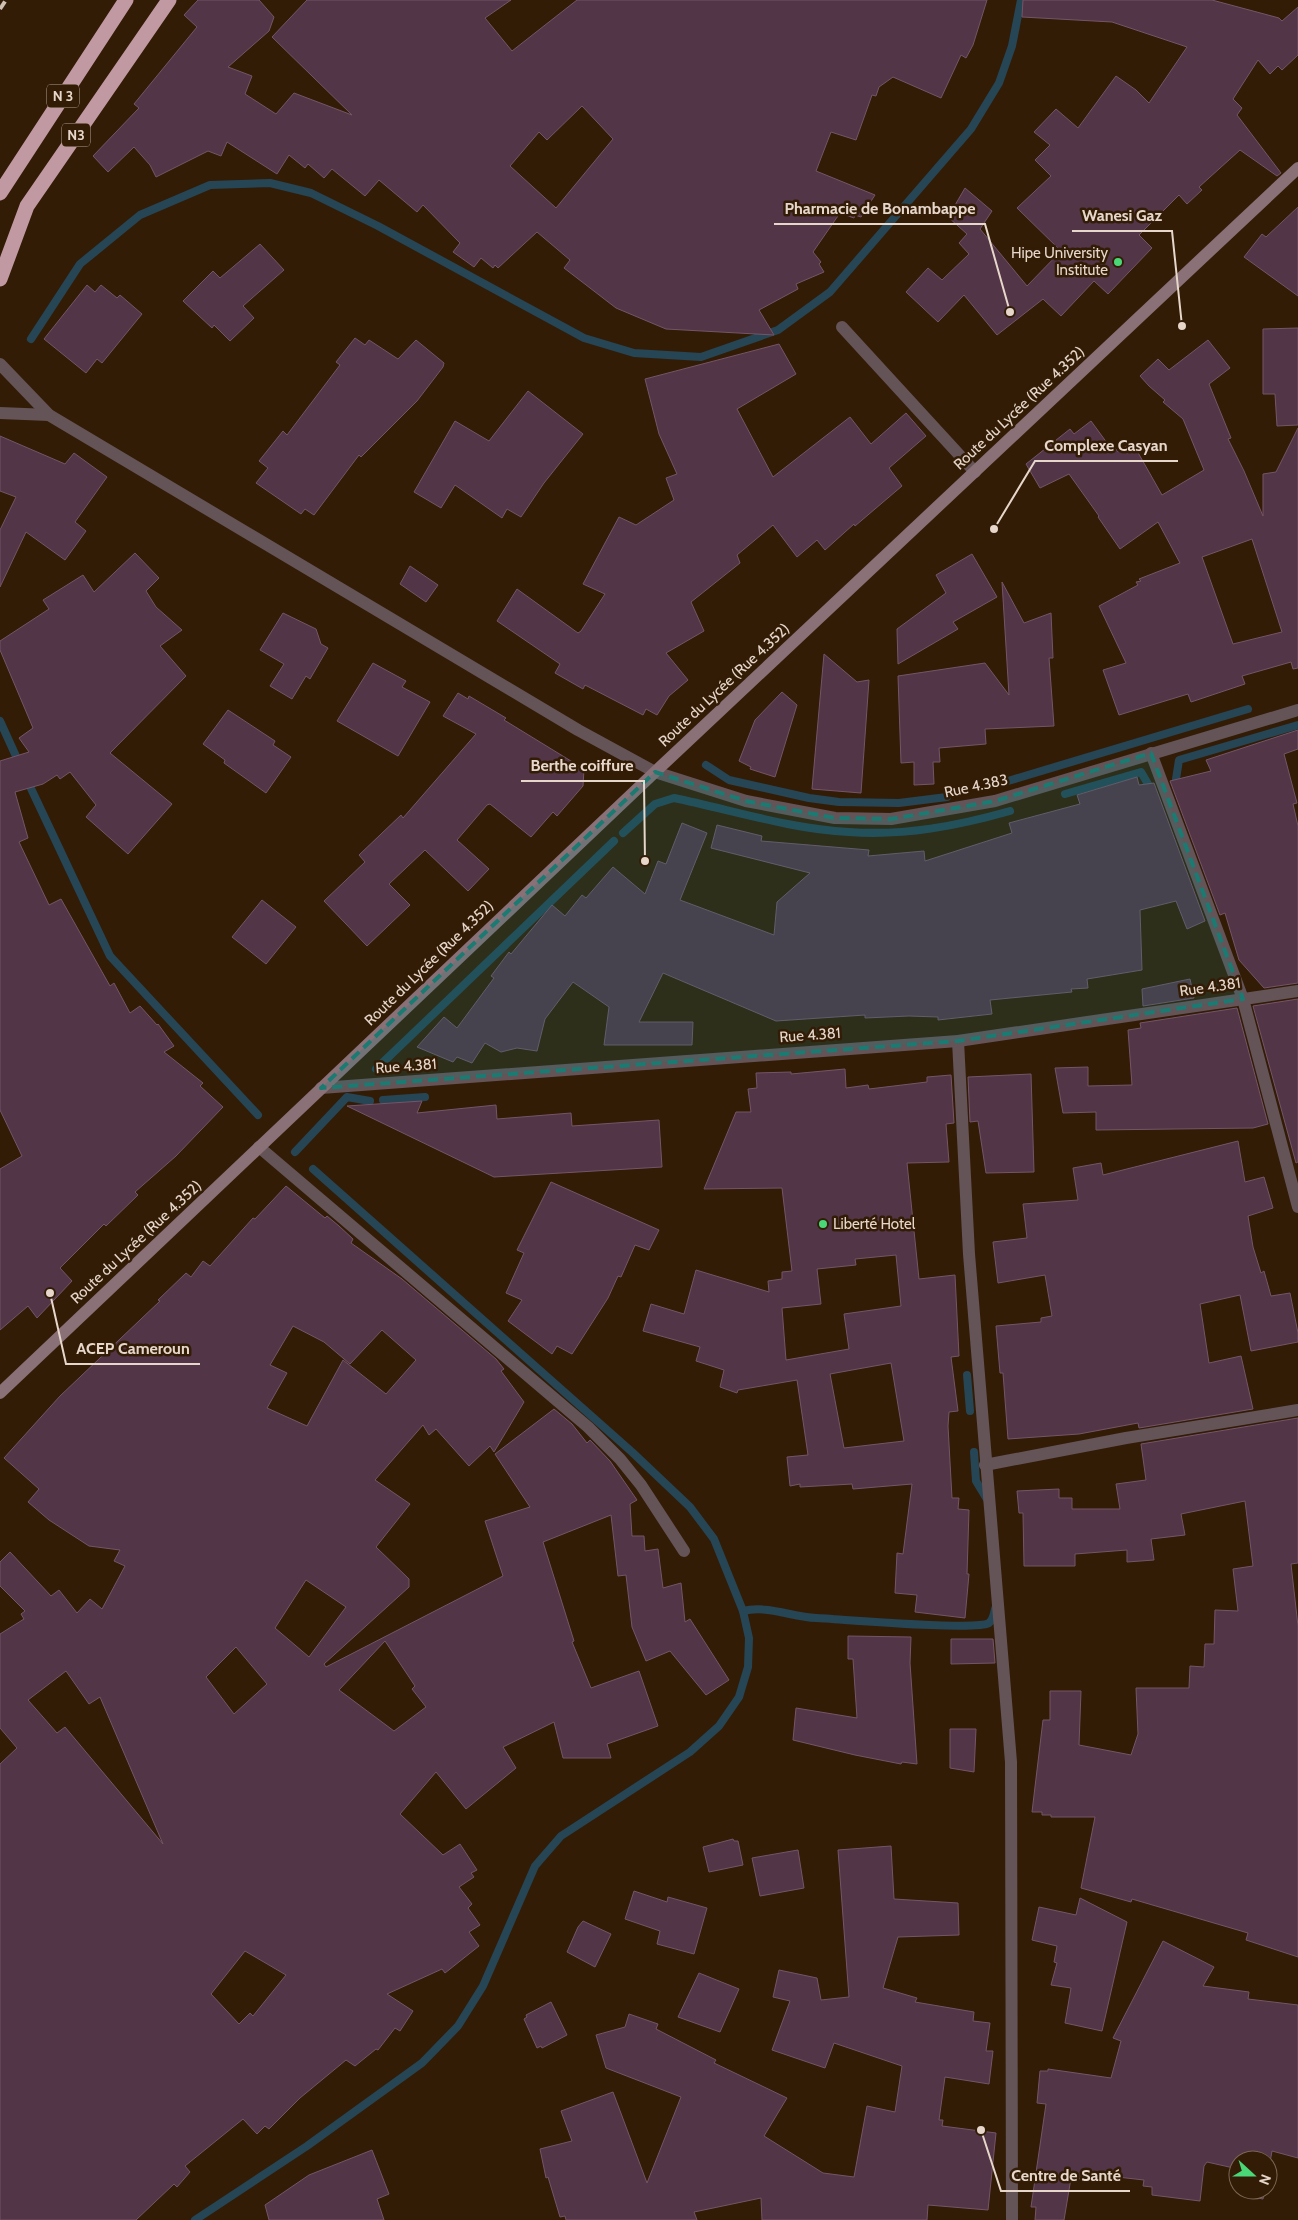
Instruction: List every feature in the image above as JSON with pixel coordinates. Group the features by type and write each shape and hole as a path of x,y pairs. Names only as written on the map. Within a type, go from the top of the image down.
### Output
{"highway":[{"name":"N 3","path":"0,193 126,0"},
{"name":"N3","path":"0,279 26,206 169,0"}],"main road":[{"name":"Route du Lycée (Rue 4.352)","path":"0,1392 655,772 1298,168"}],"street":[{"path":"842,327 974,472"},
{"path":"0,364 49,415"},
{"path":"0,413 49,415"},
{"name":"Rue 4.383","path":"49,415 570,725 655,772 746,800 835,818 891,819 995,801 1298,710"},
{"path":"1152,753 1243,999 1298,1207"},
{"name":"Rue 4.381","path":"321,1088 958,1041 1298,991"},
{"path":"958,1041 969,1254 1011,1762 1012,2220"},
{"path":"259,1147 588,1427 620,1459 641,1486 684,1551"},
{"path":"985,1465 1126,1438 1298,1410"}],"highlighted area":[{"path":"1151,753 1243,999 958,1041 321,1088 655,772 746,801 835,818 891,819 995,801"}],"building":[{"path":"198,0 259,0 274,17 269,31 228,67 252,76 245,94 276,114 294,93 352,115 272,37 307,0 511,0 485,18 512,51 577,0 987,0 973,45 966,58 961,55 941,98 893,77 879,87 876,96 872,95 856,140 831,132 816,171 875,195 861,217 855,215 854,218 840,213 813,252 821,262 819,264 824,272 796,284 798,289 759,310 774,335 666,329 616,308 564,268 570,260 537,232 498,268 495,265 493,268 481,258 474,267 453,252 460,243 423,205 417,212 379,180 365,196 332,169 324,178 308,164 305,168 289,155 277,174 227,142 221,156 208,151 156,177 150,165 134,147 108,172 93,156 139,108 134,104 197,27 184,15","holes":["582,106 613,139 556,208 510,166 539,132 547,140"]},
{"path":"1023,0 1212,0 1279,18 1282,21 1298,7 1298,55 1282,70 1278,66 1270,74 1258,60 1233,99 1242,108 1237,115 1281,173 1277,176 1240,150 1199,187 1202,190 1187,204 1179,195 1139,235 1152,248 1108,294 1094,281 1061,316 1043,299 997,335 964,295 938,322 906,292 928,268 942,280 969,254 959,243 967,234 948,217 965,188 992,211 980,229 1027,286 1061,251 1017,208 1051,176 1035,160 1050,145 1034,132 1056,109 1078,128 1116,76 1136,90 1149,103 1187,47 1112,22 1022,17"},
{"path":"1298,207 1298,296 1244,257 1262,234 1266,237"},
{"path":"260,244 284,270 243,306 254,318 230,341 214,325 212,328 183,301 213,271 220,278"},
{"path":"87,285 95,292 101,285 117,298 120,295 142,314 102,363 97,359 86,373 44,339"},
{"path":"1298,328 1298,425 1277,426 1275,394 1263,394 1263,329"},
{"path":"355,338 365,345 369,340 398,359 416,340 444,363 443,367 417,401 361,457 359,455 314,515 305,509 301,514 256,483 268,468 259,461 283,431 287,435 340,365 336,362"},
{"path":"1208,340 1230,368 1209,384 1231,438 1228,439 1263,516 1263,474 1276,472 1298,428 1298,668 1293,669 1291,662 1242,676 1245,684 1191,702 1188,694 1119,715 1103,670 1126,663 1099,606 1138,585 1136,582 1141,581 1139,579 1180,563 1158,522 1120,549 1069,474 1040,488 1026,464 1070,429 1074,434 1091,421 1110,447 1113,445 1118,452 1132,442 1162,495 1204,470 1183,419 1163,402 1165,400 1140,376 1158,359 1169,370","holes":["1252,539 1282,632 1233,644 1202,557"]},
{"path":"779,344 796,374 737,409 773,477 850,417 871,444 906,413 926,436 889,468 902,486 825,550 817,540 797,557 773,525 737,555 740,563 691,602 704,631 666,653 688,680 669,696 657,715 646,709 643,715 585,685 583,689 555,673 560,664 497,621 517,589 578,633 581,631 605,594 583,584 619,517 636,525 674,500 666,478 677,474 659,434 645,379"},
{"path":"528,391 583,434 544,483 521,517 507,509 502,518 455,485 441,508 414,492 455,421 489,441"},
{"path":"0,436 65,464 74,453 107,477 75,522 86,531 65,560 26,532 0,587 0,530 16,497 0,491"},
{"path":"135,553 159,578 146,591 156,607 182,630 160,646 186,676 110,753 172,804 128,854 86,817 96,805 70,772 60,779 57,775 43,784 15,792 28,838 19,842 49,905 61,899 110,986 114,983 130,1013 140,1006 158,1024 174,1046 164,1052 203,1083 200,1086 223,1107 176,1156 135,1192 138,1195 106,1226 104,1224 60,1268 72,1281 37,1318 28,1306 0,1330 0,1169 22,1156 0,1110 0,761 29,752 19,738 33,728 0,650 0,641 49,609 43,600 83,575 94,592"},
{"path":"972,554 997,597 953,622 958,629 898,664 897,629 946,593 936,575"},
{"path":"410,566 438,585 426,602 400,584"},
{"path":"1002,582 1024,623 1051,613 1053,658 1049,658 1054,726 985,729 986,744 939,748 940,762 933,762 934,784 914,785 914,762 901,763 898,676 985,663 1009,695"},
{"path":"283,613 316,629 321,644 328,648 310,679 306,676 292,699 270,686 284,664 260,650"},
{"path":"824,654 857,682 869,680 861,793 812,789"},
{"path":"373,663 406,681 402,687 430,702 398,756 337,721"},
{"path":"782,692 797,705 775,777 750,769 751,767 739,761 755,720"},
{"path":"458,693 468,699 469,696 506,718 504,720 584,769 583,786 557,816 553,812 531,837 490,804 487,805 457,840 489,869 468,891 425,850 389,884 410,905 367,946 324,901 365,862 359,855 401,815 403,818 476,734 443,716"},
{"path":"228,710 275,741 273,745 291,757 266,793 224,763 225,760 203,744"},
{"path":"1298,730 1298,749 1284,754 1297,803 1293,804 1298,826 1298,983 1264,988 1239,960 1225,913 1220,915 1170,781 1211,771 1206,760"},
{"path":"1137,777 1139,785 1154,783 1205,921 1187,929 1176,901 1140,910 1142,970 1087,979 1088,988 1071,989 1072,992 990,1000 992,1014 938,1020 938,1017 909,1016 865,1018 865,1015 776,1021 663,973 639,1022 693,1022 692,1045 604,1045 609,1007 573,982 545,1019 537,1051 517,1048 501,1052 485,1043 472,1063 457,1057 453,1062 417,1047 444,1017 457,1028 494,978 491,976 509,952 511,954 552,905 565,916 582,895 586,898 613,867 645,894 658,861 666,864 682,823 707,833 680,900 774,935 777,902 810,873 711,848 717,825 762,836 761,841 869,850 868,856 924,851 925,861 1012,833 1009,823 1080,804 1077,795"},
{"path":"262,900 296,927 266,964 232,937"},
{"path":"1190,979 1194,998 1143,1006 1142,989"},
{"path":"1298,999 1298,1162 1296,1163 1253,1006"},
{"path":"1237,1008 1268,1124 1253,1128 1096,1130 1096,1112 1063,1113 1055,1068 1088,1067 1088,1086 1132,1085 1128,1030 1141,1028 1140,1023"},
{"path":"845,1069 846,1088 868,1085 869,1089 927,1082 927,1077 951,1075 954,1123 946,1124 949,1162 907,1163 919,1279 955,1275 959,1356 951,1357 958,1411 949,1412 948,1426 952,1498 959,1498 958,1509 969,1510 967,1574 969,1574 965,1618 915,1612 917,1595 895,1593 897,1553 903,1554 912,1484 853,1489 852,1484 800,1487 800,1484 790,1486 787,1457 808,1455 797,1380 738,1390 737,1393 720,1387 724,1370 696,1361 700,1347 643,1331 651,1304 684,1314 696,1270 769,1292 768,1281 782,1279 782,1272 792,1271 782,1188 704,1189 736,1112 751,1112 748,1089 757,1088 756,1073 791,1072 791,1074","holes":["896,1255 901,1306 844,1314 849,1349 786,1360 782,1308 821,1304 817,1269 856,1265 855,1259","891,1363 904,1441 844,1448 830,1374"]},
{"path":"1031,1074 1034,1172 986,1173 978,1121 970,1122 968,1077"},
{"path":"422,1101 417,1113 496,1105 497,1119 571,1113 572,1126 659,1120 662,1167 494,1177 347,1106"},
{"path":"1238,1141 1245,1182 1264,1177 1273,1208 1248,1216 1253,1247 1261,1273 1264,1271 1271,1296 1290,1293 1298,1333 1298,1342 1251,1351 1240,1295 1200,1304 1209,1363 1241,1356 1253,1409 1139,1428 1138,1423 1079,1434 1008,1439 1003,1373 1000,1373 996,1326 1041,1322 1041,1318 1052,1316 1045,1275 998,1283 993,1242 1027,1238 1023,1204 1078,1200 1073,1168 1101,1163 1103,1175"},
{"path":"551,1182 659,1230 649,1250 635,1245 621,1277 618,1276 608,1298 572,1354 557,1346 552,1354 508,1321 522,1300 506,1293 524,1253 517,1250"},
{"path":"286,1186 325,1218 327,1216 353,1239 351,1243 402,1279 496,1359 504,1369 501,1371 524,1402 494,1452 490,1446 469,1466 436,1429 429,1435 423,1425 375,1480 410,1504 376,1547 409,1579 409,1587 324,1664 326,1667 503,1576 485,1521 530,1507 495,1454 554,1409 572,1424 587,1443 590,1440 610,1461 637,1500 630,1504 632,1536 644,1536 645,1551 658,1549 663,1588 681,1583 685,1622 690,1619 729,1680 706,1695 670,1651 646,1661 632,1627 626,1575 618,1576 611,1515 543,1542 574,1641 572,1642 591,1688 639,1671 658,1726 607,1744 611,1758 563,1758 554,1722 503,1747 516,1768 466,1809 436,1772 400,1814 443,1855 460,1844 477,1870 471,1873 474,1877 459,1887 472,1904 468,1908 480,1925 469,1932 479,1946 445,1973 442,1969 387,1994 413,2011 400,2031 395,2028 378,2050 376,2049 355,2066 346,2060 300,2098 269,2129 265,2126 257,2134 243,2119 185,2166 190,2172 177,2187 174,2184 136,2220 0,2220 0,1764 17,1748 0,1728 0,1634 24,1619 21,1614 25,1611 0,1586 0,1562 10,1552 51,1596 59,1590 77,1613 90,1599 102,1609 125,1566 114,1561 120,1550 89,1546 49,1520 28,1502 39,1489 4,1458 60,1396 160,1301 158,1300 186,1273 191,1277 203,1261 210,1266 253,1218 255,1219","holes":["293,1326 324,1342 350,1364 382,1330 416,1360 386,1394 343,1360 307,1426 267,1408 287,1373 270,1365","306,1580 346,1607 309,1657 275,1628","385,1641 415,1686 412,1689 426,1707 394,1731 339,1690","236,1647 267,1684 234,1714 206,1677","66,1671 89,1704 100,1697 163,1844 65,1727 57,1733 28,1700","245,1951 286,1975 253,2016 250,2013 239,2024 211,1994"]},
{"path":"1298,1418 1298,1563 1291,1564 1298,1626 1298,1957 1246,1940 1248,1933 1132,1899 1131,1902 1081,1888 1095,1817 1051,1817 1051,1815 1042,1815 1042,1812 1032,1812 1043,1720 1050,1720 1050,1691 1081,1691 1079,1745 1131,1755 1138,1734 1136,1688 1189,1688 1190,1666 1204,1667 1205,1644 1214,1644 1215,1610 1238,1611 1233,1569 1253,1566 1245,1501 1181,1514 1185,1535 1151,1539 1154,1560 1127,1562 1127,1550 1075,1554 1075,1566 1024,1566 1023,1513 1019,1513 1017,1491 1059,1489 1059,1498 1072,1498 1072,1509 1120,1509 1116,1484 1146,1480 1141,1444"},
{"path":"848,1636 911,1637 910,1663 917,1764 902,1762 901,1764 793,1740 796,1708 857,1718 853,1659 848,1659"},
{"path":"951,1639 993,1639 995,1663 951,1664"},
{"path":"950,1729 976,1729 974,1772 950,1768"},
{"path":"733,1839 738,1841 743,1865 709,1872 703,1847"},
{"path":"891,1846 894,1899 958,1903 959,1935 898,1937 883,1988 917,1998 915,2002 974,2012 973,2021 990,2023 986,2051 993,2051 989,2084 945,2077 939,2120 943,2120 942,2126 996,2133 988,2210 928,2205 927,2220 762,2220 761,2198 694,2212 697,2220 566,2220 565,2216 560,2217 548,2177 546,2178 540,2149 572,2141 561,2111 613,2092 647,2183 681,2097 606,2068 596,2035 625,2027 629,2014 658,2024 656,2029 716,2060 714,2063 787,2098 764,2136 823,2173 854,2177 867,2106 895,2112 902,2066 834,2043 825,2068 772,2050 790,2001 773,1997 779,1970 817,1978 821,2000 849,1997 838,1850"},
{"path":"798,1850 804,1888 760,1896 752,1858"},
{"path":"634,1891 667,1902 668,1897 707,1908 694,1954 657,1944 660,1931 625,1919"},
{"path":"1080,1898 1127,1922 1102,2031 1065,2023 1071,1988 1051,1985 1057,1963 1054,1962 1057,1946 1032,1940 1039,1907 1076,1915"},
{"path":"583,1921 611,1934 595,1967 567,1952 578,1927"},
{"path":"1163,1941 1214,1967 1203,1986 1249,1992 1248,1999 1298,2005 1298,2158 1278,2153 1278,2150 1228,2150 1228,2167 1207,2162 1204,2166 1200,2201 1152,2195 1152,2187 1143,2186 1144,2180 1082,2173 1082,2179 1071,2178 1064,2220 1035,2220 1036,2207 1031,2207 1046,2104 1037,2103 1040,2071 1048,2071 1048,2069 1111,2078 1121,2041 1113,2038"},
{"path":"699,1973 739,1989 720,2032 678,2017"},
{"path":"551,2002 567,2035 542,2048 541,2046 537,2048 524,2019 527,2017 526,2015"},
{"path":"372,2150 389,2194 377,2199 384,2220 269,2220 265,2205 309,2175"}],"waterway":[{"path":"31,339 80,264 140,215 210,185 270,183 311,193 378,226 584,338 634,353 701,357 778,330 830,292 971,129 999,83 1012,46 1021,0"},
{"path":"1008,781 1248,709"},
{"path":"0,721 20,765"},
{"path":"1178,789 1176,779 1179,760 1298,725"},
{"path":"706,765 729,780 809,798 839,802 899,803 947,797"},
{"path":"1065,794 1141,772 1152,791"},
{"path":"27,780 110,956 258,1115"},
{"path":"623,833 655,804 674,798 805,827 870,833 931,829 1010,811"},
{"path":"376,1069 614,841"},
{"path":"295,1152 347,1097 370,1101"},
{"path":"383,1100 425,1097"},
{"path":"195,2220 307,2146 422,2063 458,2026 483,1986 535,1866 561,1836 690,1752 719,1726 739,1697 748,1667 749,1638 743,1611 714,1539 690,1507 632,1452 313,1169"},
{"path":"967,1375 970,1411"},
{"path":"974,1452 976,1481 988,1501"},
{"path":"743,1611 761,1609 816,1618 960,1626 989,1623 995,1609"}],"railway":[{"path":"0,9 6,0"}],"place":[{"name":"Hipe University Institute","path":"1118,262"},
{"name":"Pharmacie de Bonambappe","path":"1010,312"},
{"name":"Wanesi Gaz","path":"1182,326"},
{"name":"Complexe Casyan","path":"994,529"},
{"name":"Berthe coiffure","path":"645,861"},
{"name":"Liberté Hotel","path":"823,1224"},
{"name":"ACEP Cameroun","path":"50,1293"},
{"name":"Centre de Santé","path":"981,2130"}]}
